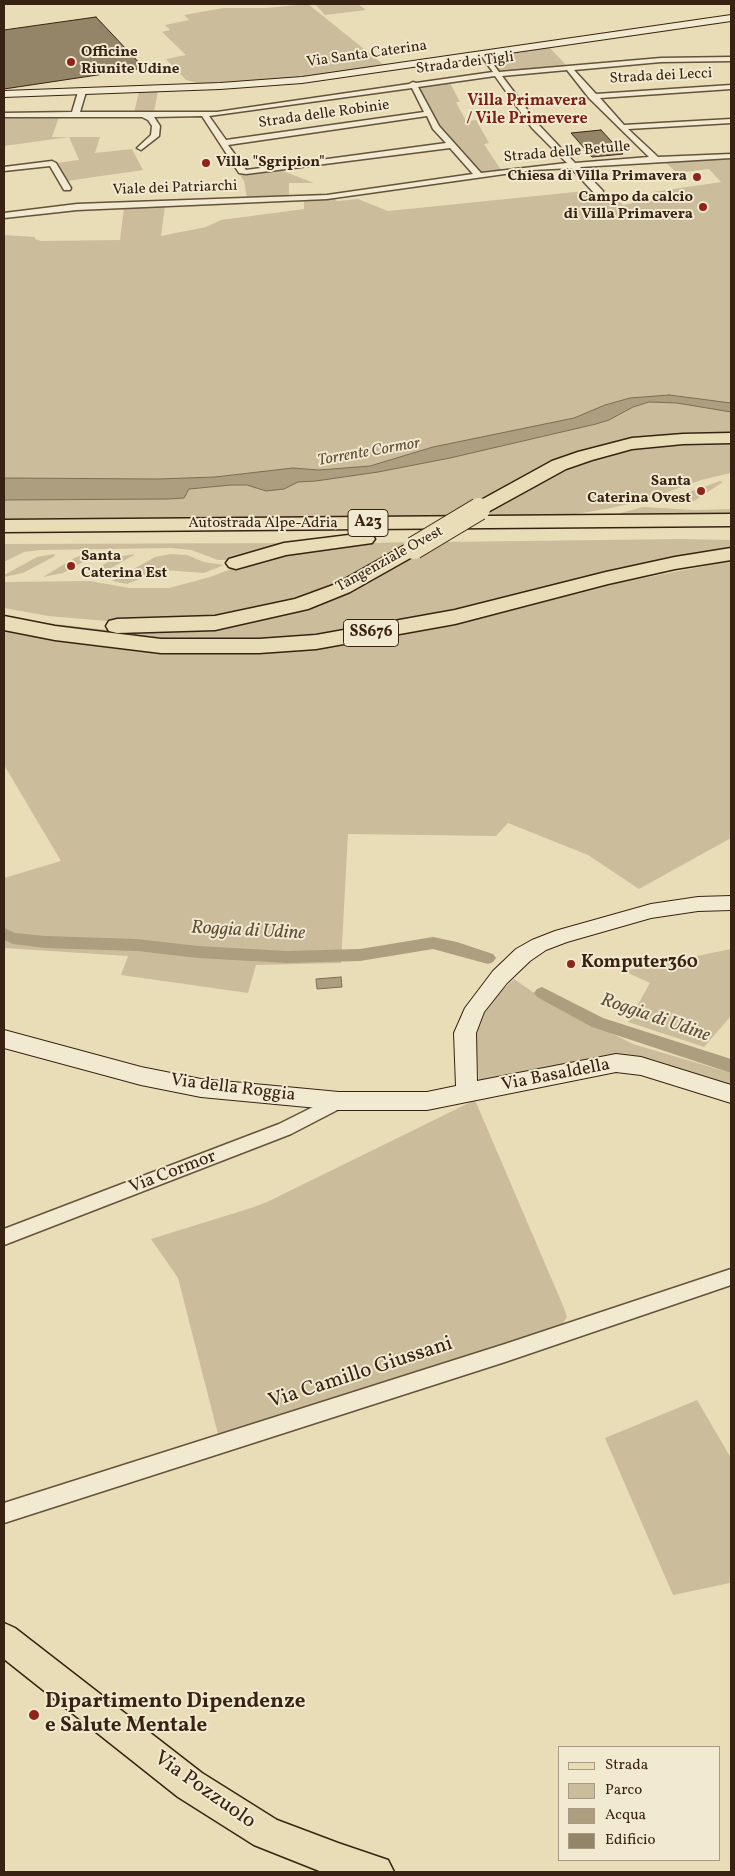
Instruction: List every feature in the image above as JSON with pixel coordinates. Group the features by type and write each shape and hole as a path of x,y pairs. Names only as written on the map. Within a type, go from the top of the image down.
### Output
{"highway":[{"name":"Tangenziale Ovest","path":"4,612 68,622 139,627 190,625 236,620 301,604 343,588 414,548 478,516 559,465 585,456 641,443 683,439 731,438"},
{"path":"478,516 574,516 639,504"},
{"name":"Autostrada Alpe-Adria","path":"4,526 478,516 731,520"},
{"name":"Autostrada Alpe-Adria","path":"4,535 731,530"},
{"path":"236,563 277,551 332,542 457,538 496,532"},
{"name":"SS676","path":"4,623 64,634 161,646 259,646 316,642 447,618 606,578 675,563 731,554"}],"main road":[{"name":"Via Pozzuolo","path":"4,1639 190,1785 266,1833 338,1861 376,1872"}],"street":[{"name":"Via Santa Caterina","path":"4,94 271,83 731,18"},
{"path":"663,60 714,51 729,59"},
{"path":"483,54 535,126 599,193"},
{"name":"Strada dei Tigli","path":"204,114 229,113 412,84 496,74 663,60 729,59"},
{"path":"568,67 592,96 656,159"},
{"path":"412,84 428,114 451,145 478,175"},
{"name":"Strada dei Lecci","path":"592,96 731,88"},
{"path":"75,115 82,92"},
{"path":"4,115 204,114 242,171 246,172 451,145"},
{"name":"Strada delle Robinie","path":"224,143 428,114"},
{"path":"141,148 155,136 156,126 151,118 145,115"},
{"path":"622,127 731,121"},
{"name":"Strada delle Betulle","path":"347,195 478,175 572,165 731,156"},
{"path":"4,169 52,162 67,188"},
{"name":"Viale dei Patriarchi","path":"4,216 77,207 327,198 347,195"},
{"path":"467,1093 465,1084 465,1033 475,1008 500,977 524,955 539,945 562,936 651,911 692,905 731,904"},
{"name":"Via della Roggia","path":"4,1038 77,1060 140,1076 201,1088 340,1101 427,1101 467,1093"},
{"name":"Via Basaldella","path":"467,1093 616,1063 641,1066 731,1094"},
{"name":"Via Cormor","path":"4,1237 276,1133 340,1101"},
{"name":"Via Camillo Giussani","path":"4,1513 506,1353 731,1277"}],"green space":[{"path":"308,4 384,65 276,81 200,84 186,80 166,59 186,55 162,32 170,30 165,25 189,20 184,15 223,8 267,8"},
{"path":"315,4 358,4 366,10 325,15"},
{"path":"549,47 566,65 498,72 487,57"},
{"path":"449,81 460,102 456,102 466,121 476,120 489,143 484,144 501,170 480,172 442,129 416,86"},
{"path":"158,91 154,112 134,113 139,92"},
{"path":"4,117 59,117 52,137 69,137 4,146"},
{"path":"69,137 100,137 95,153 132,149 143,170 67,181 57,163 79,160"},
{"path":"731,158 731,433 665,436 628,441 460,515 206,519 4,519 4,235 35,237 35,239 41,241 120,240 124,208 165,206 161,236 206,227 221,220 304,209 304,201 358,199 388,211 585,191 588,196 610,194 623,205 656,198 653,192 721,182 709,169 677,173 663,160"},
{"path":"280,170 314,183 289,183 289,196 247,198 244,181 240,175"},
{"path":"731,443 731,473 701,480 646,500 576,514 482,516 550,477 605,456 674,444"},
{"path":"720,481 723,482 694,501 677,504 664,501"},
{"path":"643,507 695,510 731,509 731,515 606,517"},
{"path":"731,540 731,552 678,560 519,597 351,632 261,641 168,640 116,636 4,618 108,630 142,631 240,624 287,615 329,601 370,582 441,542"},
{"path":"417,542 338,587 246,615 118,622 48,616 4,608 4,582 90,581 129,588 169,588 210,577 257,559 369,543"},
{"path":"302,543 234,560 218,560 191,550 172,548 40,550 24,552 4,562 4,544"},
{"path":"54,554 55,556 23,573 4,577 4,575 37,557"},
{"path":"87,554 94,556 63,573 43,577 76,557"},
{"path":"134,554 104,572 93,576 83,576 117,557"},
{"path":"170,554 187,555 204,562 224,565 204,573 163,570 127,584 112,581 155,557"},
{"path":"731,561 731,838 639,889 588,855 508,823 496,836 348,834 341,963 256,965 248,993 121,975 128,956 4,948 4,878 61,861 4,765 4,629 33,636 141,652 251,654 327,648 499,614 617,583"},
{"path":"731,949 731,1016 704,1047 628,1022 650,983 624,971"},
{"path":"514,979 543,999 633,1044 731,1073 731,1086 660,1066 479,1083 476,1040 478,1025 486,1010 499,993"},
{"path":"475,1100 564,1308 567,1317 559,1329 219,1438 178,1278 151,1239 267,1202"},
{"path":"697,1400 731,1458 731,1586 730,1583 673,1595 605,1438"}],"water":[{"path":"669,395 731,403 731,412 677,403 649,402 633,407 609,420 596,424 450,458 378,472 298,482 284,489 266,491 247,485 231,485 189,489 184,498 4,500 4,478 158,479 215,477 293,468 319,470 370,466 433,447 574,418 605,405 630,398"},
{"path":"341,977 342,987 317,989 316,979"}],"building":[{"name":"Officine Riunite Udine","path":"96,17 144,68 4,89 4,30"},
{"path":"601,130 623,154 592,157 571,133"}],"waterway":[{"name":"Roggia di Udine","path":"4,934 13,938 45,942 137,945 198,952 287,957 360,955 433,943 488,958"},
{"name":"Roggia di Udine","path":"542,993 598,1023 731,1066"}],"place":[{"name":"Officine Riunite Udine","path":"71,62"},
{"name":"Villa \"Sgripion\"","path":"206,163"},
{"name":"Chiesa di Villa Primavera","path":"697,177"},
{"name":"Campo da calcio di Villa Primavera","path":"703,207"},
{"name":"Santa Caterina Ovest","path":"701,491"},
{"name":"Santa Caterina Est","path":"71,566"},
{"name":"Komputer360","path":"571,964"},
{"name":"Dipartimento Dipendenze e Salute Mentale","path":"34,1715"}],"district":[{"name":"Villa Primavera / Vile Primevere","path":"527,111"}],"water label":[{"name":"Torrente Cormor","path":"369,453"}]}
